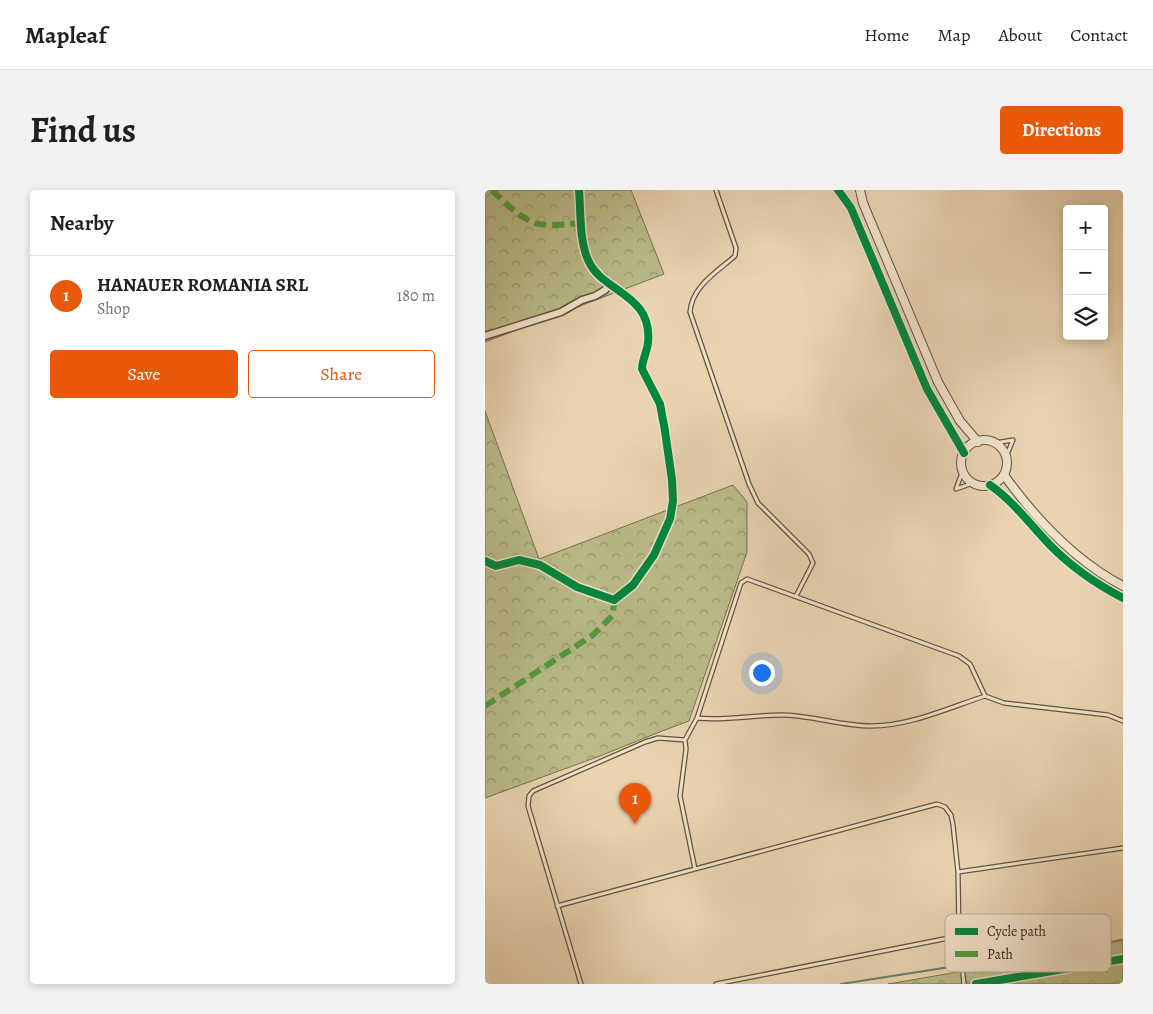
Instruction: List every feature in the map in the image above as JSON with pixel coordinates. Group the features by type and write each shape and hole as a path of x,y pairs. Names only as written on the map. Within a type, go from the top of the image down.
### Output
{"street":[{"path":"485,561 496,566 519,560 540,565 577,587 614,600 633,585 654,555 670,519 673,502 672,480 660,404 642,369 648,343 643,314 632,298 598,274 590,264 585,252 579,190"},
{"path":"838,190 851,208 927,388 964,453"},
{"path":"860,190 863,203 885,250 938,382 960,421 978,442"},
{"path":"485,336 561,312 582,300 595,296 605,290 610,283"},
{"path":"984,440 995,443 1004,452 1006,457 1007,463 1004,475 1001,479 990,485 979,486 973,483 963,470 964,453 967,448 978,442 984,440"},
{"path":"1004,475 1013,488 1057,536 1085,560 1123,586"},
{"path":"990,485 1005,495 1016,512 1077,569 1109,591 1123,598"},
{"path":"977,984 1050,972"}],"lane":[{"path":"716,190 737,248 735,256 702,285 695,294 691,302 691,312 749,484 758,503 809,554 813,563 796,596"},
{"path":"995,443 1013,440 1006,457"},
{"path":"963,470 956,489 973,483"},
{"path":"695,870 680,796 686,749 685,740 697,718 741,583 747,579 959,656 970,664 985,696"},
{"path":"697,718 782,715 869,726 889,725 906,722 985,696 1004,703 1108,715 1123,721"},
{"path":"581,984 529,806 529,796 533,791 645,742 658,738 685,740"},
{"path":"557,906 937,804 945,807 951,815 953,825 958,872 959,914"},
{"path":"958,872 1123,848"},
{"path":"715,984 945,939"}],"green space":[{"path":"485,190 631,190 664,274 485,342"},
{"path":"485,411 539,559 733,485 747,502 747,552 689,721 485,798"},
{"path":"1123,939 1123,984 888,984 958,972 1111,972 1111,942"}],"waterway":[{"path":"1111,942 1123,940"},
{"path":"841,984 945,968"}],"marked path":[{"path":"492,190 518,213 535,223 552,225 582,223"},
{"path":"485,706 593,635 613,615 614,600"}],"cycle path":[{"path":"485,561 496,566 519,560 540,565 577,587 614,600 633,585 654,555 670,519 673,501 672,480 660,404 642,369 647,350 648,327 643,314 635,304 605,281 589,262 583,246 579,190"},
{"path":"838,190 851,208 927,389 964,453"},
{"path":"990,485 1013,505 1065,559 1103,587 1123,598"},
{"path":"1111,961 1123,959"},
{"path":"976,984 1047,972"}],"place":[{"name":"HANAUER ROMANIA SRL","path":"635,824"}]}
